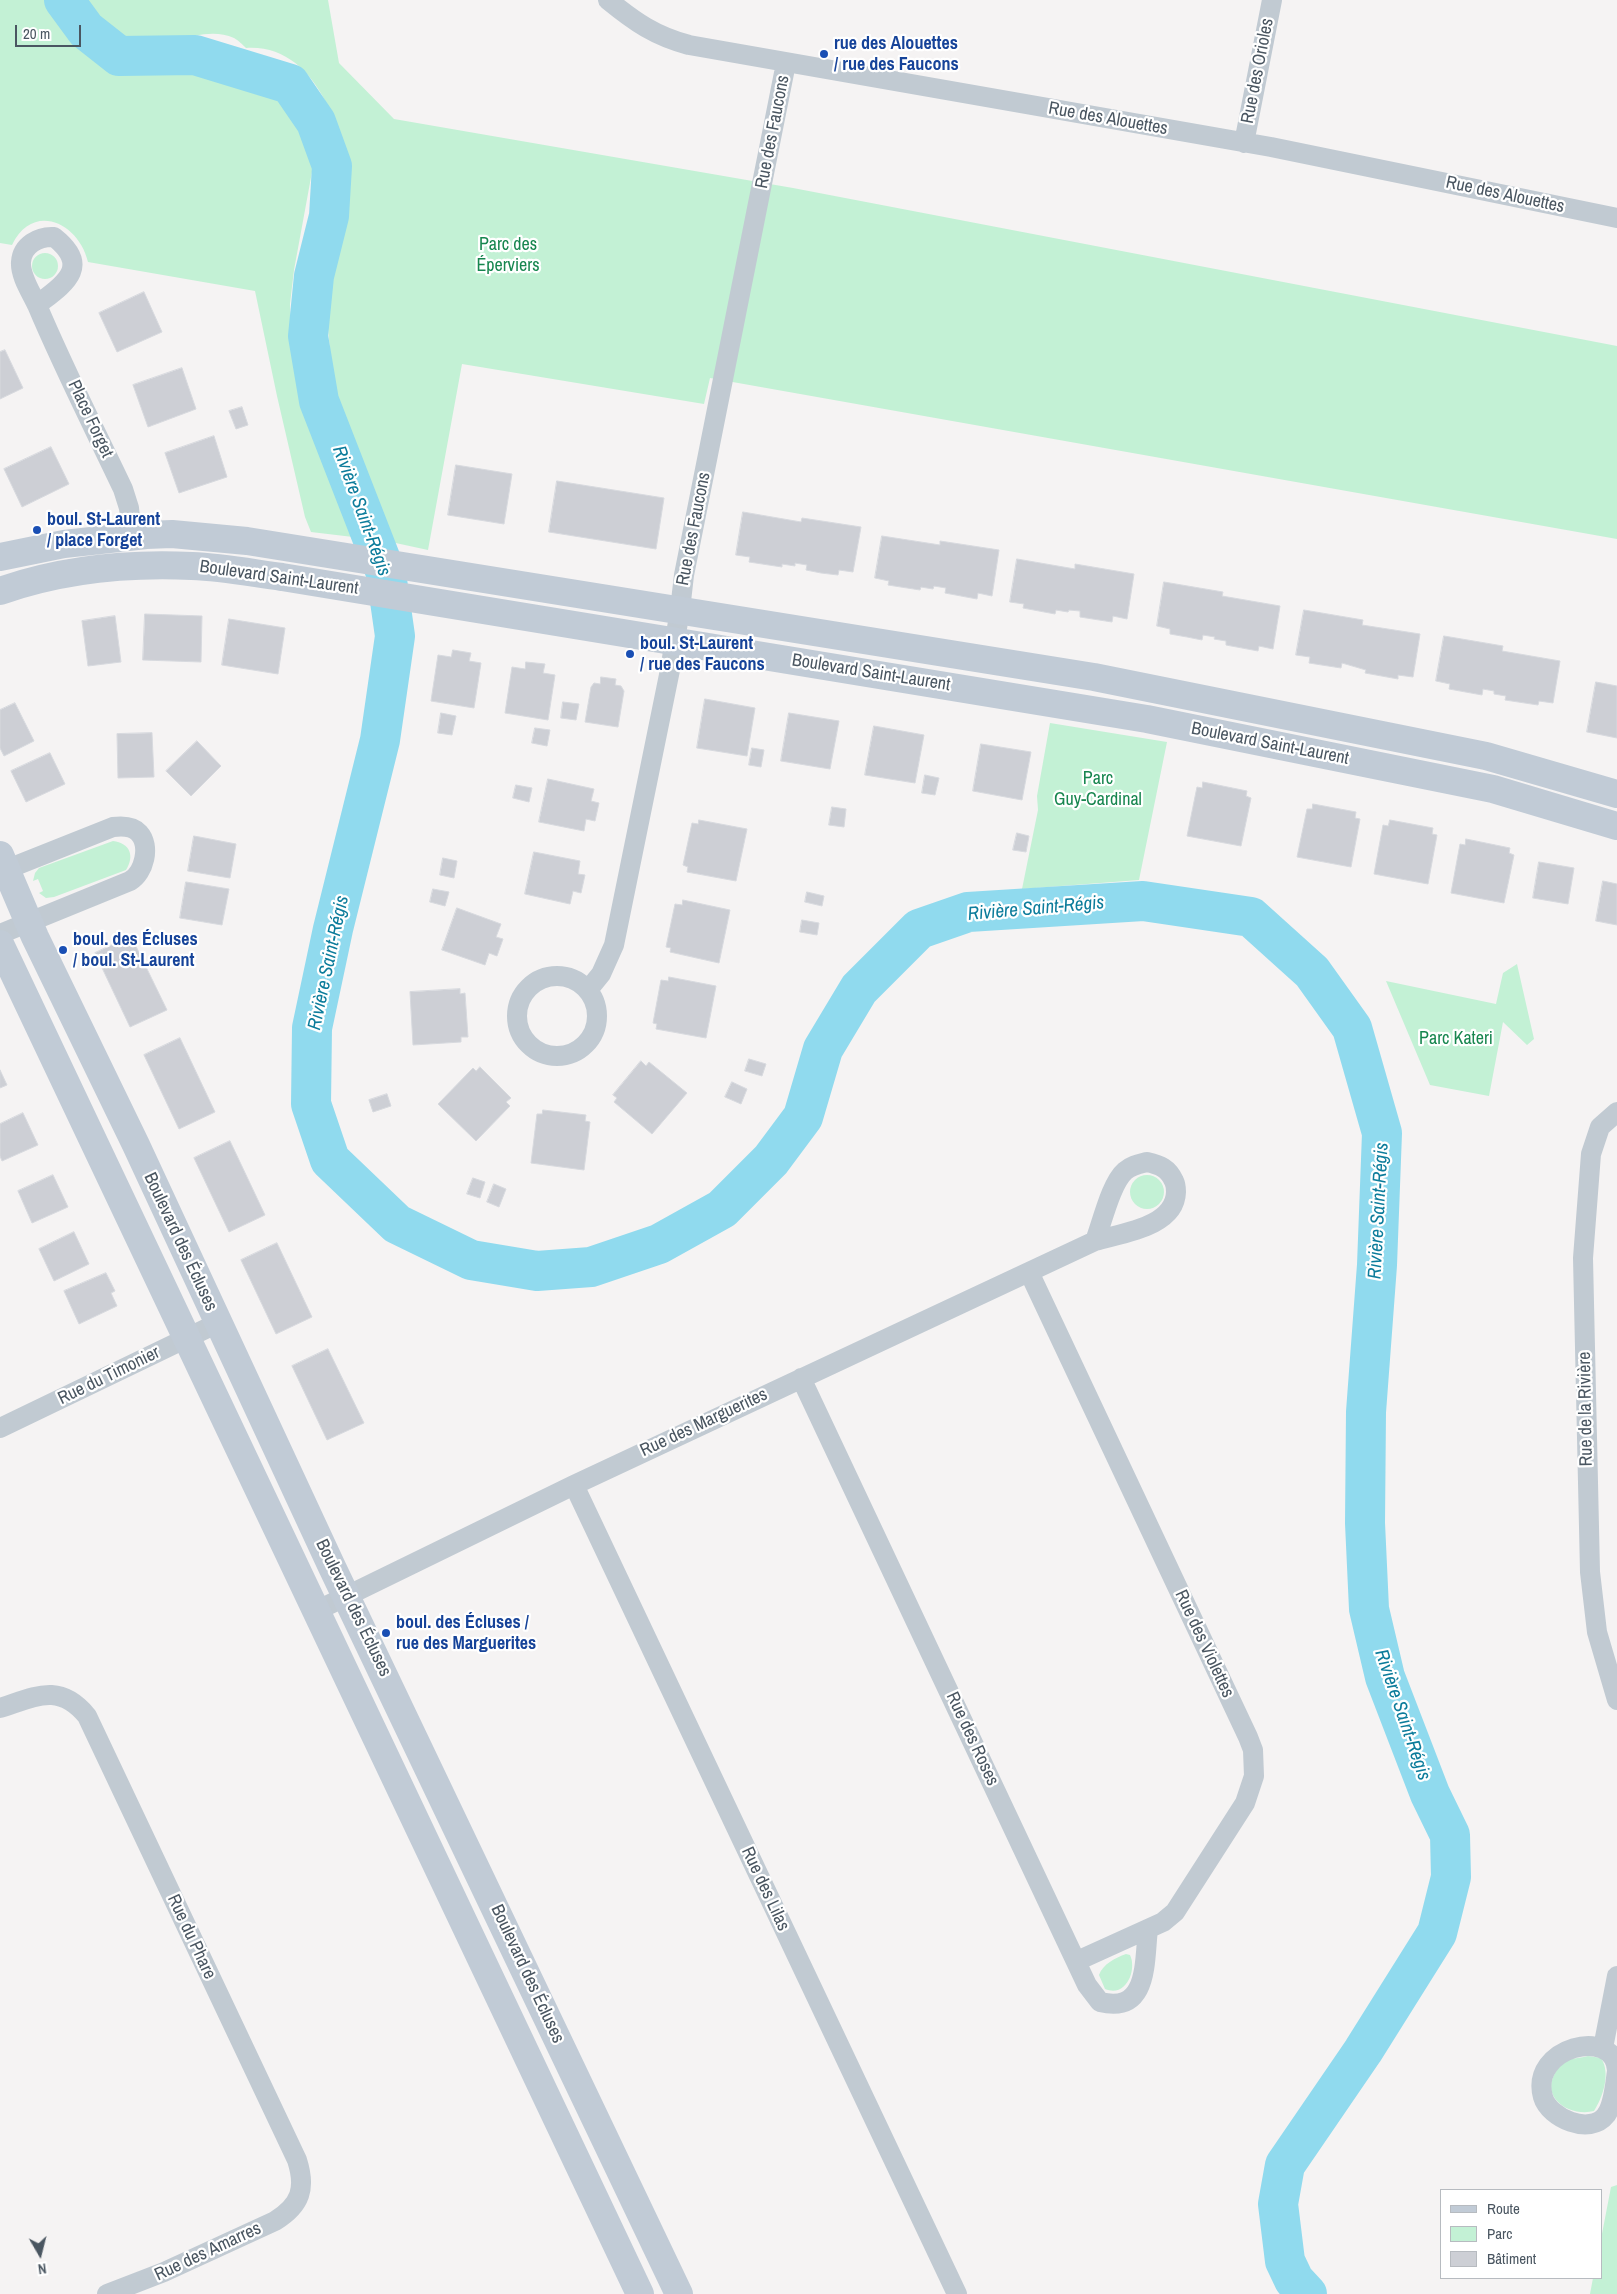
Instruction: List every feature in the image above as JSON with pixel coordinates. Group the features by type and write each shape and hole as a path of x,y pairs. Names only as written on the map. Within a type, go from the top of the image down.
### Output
{"street":[{"name":"Rue des Alouettes","path":"608,0 644,28 665,38 689,45 1244,143 1617,218"},
{"name":"Rue des Orioles","path":"1244,143 1272,0"},
{"name":"Rue des Faucons","path":"588,990 601,974 614,946 675,642 684,575 786,63"},
{"name":"Place Forget","path":"36,304 123,489 132,537"},
{"name":"Boulevard Saint-Laurent","path":"0,557 64,544 172,534 347,557 1132,685 1486,756 1617,794"},
{"name":"Boulevard Saint-Laurent","path":"0,591 28,582 80,572 111,568 167,565 215,568 355,588 1147,719 1493,789 1617,826"},
{"name":"Boulevard des Écluses","path":"0,934 28,922 136,878 142,869 144,860 142,839 133,828 113,827 2,865 28,922 136,1145 347,1596 679,2294"},
{"name":"Boulevard des Écluses","path":"0,944 640,2294"},
{"path":"551,976 564,976 577,981 588,990 595,1000 596,1026 591,1038 582,1047 571,1054 558,1056 534,1049 524,1039 518,1027 517,1014 520,1000 527,989 538,980 551,976"},
{"name":"Rue de la Rivière","path":"1612,1116 1600,1127 1591,1154 1583,1258 1590,1572 1597,1632 1612,1667 1617,1700"},
{"name":"Rue des Marguerites","path":"316,1611 574,1485 1095,1241"},
{"name":"Rue des Violettes","path":"1029,1272 1253,1750 1254,1776 1245,1803 1175,1912 1163,1922 1077,1960"},
{"name":"Rue du Timonier","path":"0,1428 218,1323"},
{"name":"Rue des Roses","path":"801,1378 1093,1995 1100,2002 1122,2004 1131,2000 1137,1992 1142,1978 1148,1929"},
{"name":"Rue des Lilas","path":"574,1485 957,2294"},
{"name":"Rue du Phare","path":"0,1708 40,1695 56,1694 74,1703 86,1716 297,2160 302,2178 300,2195"},
{"path":"1603,2048 1617,1976"},
{"path":"506,2010 537,1996"},
{"path":"1587,2046 1603,2048 1610,2051 1616,2060 1617,2070 1610,2107 1606,2116 1597,2122 1586,2124 1560,2117 1550,2109 1544,2099 1542,2076 1554,2058 1573,2049 1587,2046"},
{"name":"Rue des Amarres","path":"106,2294 164,2272 275,2221 291,2208 300,2195"}],"green space":[{"path":"0,0 47,0 53,14 97,58 140,72 207,74 247,83 278,99 305,131 314,161 294,270 290,304 291,345 301,398 353,537 311,532 305,517 255,291 88,262 83,248 75,237 66,228 54,222 43,221 31,224 21,231 12,245 0,243"},
{"name":"Parc des Éperviers","path":"77,0 328,0 339,63 394,119 793,188 1617,346 1617,539 710,378 704,404 462,364 428,550 391,542 359,473 344,424 333,374 328,329 328,282 333,249 343,216 346,197 346,174 335,123 324,99 310,78 292,61 271,51 246,48 234,38 221,34 194,36 152,46 124,45 104,32"},
{"path":"45,253 54,257 58,266 54,275 45,279 36,275 32,266 36,257"},
{"name":"Parc Guy-Cardinal","path":"1050,723 1167,742 1139,880 1022,889 1038,810 1037,796"},
{"path":"113,841 123,844 129,851 130,860 126,870 54,897 46,898 39,893 43,891 38,879 33,881 35,873 39,868"},
{"name":"Parc Kateri","path":"1517,964 1534,1039 1527,1045 1503,1022 1489,1096 1430,1085 1386,981 1496,1004 1503,973"},
{"path":"1147,1175 1154,1176 1159,1180 1163,1185 1163,1199 1159,1204 1154,1208 1147,1209 1140,1208 1135,1204 1131,1199 1130,1192 1131,1185 1135,1180 1140,1176"},
{"path":"1126,1954 1130,1955 1132,1961 1131,1974 1128,1981 1119,1989 1113,1991 1105,1989 1099,1975 1101,1971 1110,1962"},
{"path":"1588,2056 1601,2058 1604,2064 1605,2085 1594,2111 1576,2111 1560,2104 1552,2091 1551,2082 1563,2062"},
{"path":"1617,2185 1617,2294 1590,2294 1593,2279 1602,2279 1602,2234 1611,2187"}],"building":[{"path":"144,292 162,332 117,352 99,313"},
{"path":"5,350 23,388 0,399 0,352"},
{"path":"182,368 196,409 148,427 133,385"},
{"path":"242,407 248,425 236,429 229,411"},
{"path":"214,436 227,477 179,493 165,453"},
{"path":"51,447 69,484 22,507 4,469"},
{"path":"456,465 512,474 504,524 448,515"},
{"path":"557,481 664,498 656,549 549,532"},
{"path":"743,512 801,522 802,518 861,527 853,572 839,570 838,575 821,573 806,570 807,565 795,563 795,566 782,564 782,567 749,562 750,557 736,555"},
{"path":"882,536 940,545 940,541 999,550 992,596 978,593 977,599 945,593 946,588 934,586 933,589 921,587 920,590 888,585 889,581 875,578"},
{"path":"1017,559 1075,569 1075,564 1134,574 1127,619 1113,616 1112,622 1080,617 1080,611 1069,610 1068,612 1056,610 1055,614 1023,608 1024,604 1010,602"},
{"path":"1164,582 1223,592 1222,596 1280,606 1273,649 1259,646 1258,651 1226,645 1226,641 1214,639 1215,637 1203,635 1202,640 1170,634 1170,629 1157,626"},
{"path":"1304,610 1363,620 1362,625 1420,634 1413,677 1398,675 1398,679 1365,673 1366,670 1342,663 1341,668 1309,663 1310,657 1296,655"},
{"path":"145,614 202,616 201,662 143,660"},
{"path":"115,616 121,662 88,666 82,621"},
{"path":"229,619 285,628 278,674 222,665"},
{"path":"1444,636 1503,646 1502,651 1560,661 1553,703 1539,701 1538,705 1505,700 1506,696 1494,694 1494,691 1483,689 1482,695 1449,689 1450,684 1436,681"},
{"path":"453,650 471,653 469,661 481,663 474,708 431,701 438,655 451,657"},
{"path":"526,662 545,664 543,673 555,675 548,720 505,713 512,667 525,669"},
{"path":"601,677 616,679 615,685 621,686 624,691 618,727 585,722 591,687 594,683 600,684"},
{"path":"1596,682 1617,686 1617,738 1587,732"},
{"path":"705,699 755,708 747,756 697,748"},
{"path":"563,702 579,704 576,720 561,718"},
{"path":"15,703 34,741 4,756 0,748 0,710"},
{"path":"441,713 456,716 452,735 438,733"},
{"path":"789,713 839,721 830,769 781,761"},
{"path":"874,726 924,735 915,783 865,775"},
{"path":"535,728 550,730 547,746 532,743"},
{"path":"152,733 154,777 118,778 117,734"},
{"path":"197,741 221,766 191,796 166,771"},
{"path":"981,744 1031,752 1022,800 973,791"},
{"path":"752,748 764,750 761,767 749,765"},
{"path":"50,753 65,784 26,802 11,771"},
{"path":"925,775 939,778 935,795 922,793"},
{"path":"548,779 594,789 591,801 599,803 595,821 586,819 584,831 539,822"},
{"path":"1203,782 1247,791 1246,796 1251,798 1241,846 1187,836 1197,787 1202,788"},
{"path":"516,785 532,788 529,802 513,798"},
{"path":"1313,804 1356,812 1355,818 1360,819 1351,867 1297,857 1307,809 1312,809"},
{"path":"832,807 846,809 844,827 829,825"},
{"path":"699,820 747,829 736,881 687,872 688,867 683,865 692,823 698,824"},
{"path":"1390,820 1433,828 1432,834 1437,835 1428,884 1374,874 1383,825 1388,826"},
{"path":"1017,833 1029,836 1026,852 1013,850"},
{"path":"194,836 236,844 230,878 188,871"},
{"path":"1466,839 1510,848 1509,853 1514,855 1504,903 1451,893 1460,844 1465,845"},
{"path":"534,852 580,861 578,874 585,875 581,893 573,891 570,904 525,894"},
{"path":"443,858 457,861 454,878 440,875"},
{"path":"1539,862 1574,868 1568,904 1533,898"},
{"path":"1603,881 1617,884 1617,925 1596,921"},
{"path":"186,882 229,889 222,925 180,918"},
{"path":"433,889 449,892 445,906 430,902"},
{"path":"807,892 824,896 822,906 805,902"},
{"path":"683,900 730,910 719,963 670,952 671,948 666,947 675,904 682,905"},
{"path":"457,908 501,924 496,937 503,939 497,956 489,953 485,965 442,950"},
{"path":"802,920 819,923 817,935 800,932"},
{"path":"131,936 167,1010 130,1027 95,953"},
{"path":"669,977 716,986 706,1038 656,1029 657,1024 653,1023 661,980 668,981"},
{"path":"460,989 460,994 465,993 468,1037 461,1037 461,1042 413,1045 410,992"},
{"path":"180,1038 215,1112 179,1129 144,1055"},
{"path":"749,1059 766,1064 762,1076 745,1071"},
{"path":"641,1061 646,1066 649,1062 687,1093 652,1134 614,1102 617,1098 613,1095"},
{"path":"480,1067 511,1098 506,1102 510,1106 476,1141 438,1104 473,1068 476,1071"},
{"path":"0,1070 7,1085 0,1088"},
{"path":"732,1082 747,1089 741,1104 725,1097"},
{"path":"387,1094 391,1106 373,1112 369,1100"},
{"path":"543,1110 586,1115 585,1121 590,1122 584,1170 531,1163 537,1114 542,1114"},
{"path":"23,1113 38,1145 2,1161 0,1156 0,1124"},
{"path":"230,1141 265,1215 229,1232 194,1158"},
{"path":"53,1175 68,1207 32,1223 18,1191"},
{"path":"473,1178 485,1182 480,1198 467,1194"},
{"path":"494,1184 506,1189 499,1207 487,1202"},
{"path":"74,1232 89,1264 54,1281 39,1249"},
{"path":"277,1243 312,1317 276,1334 241,1260"},
{"path":"106,1273 115,1291 111,1293 117,1306 79,1324 64,1291"},
{"path":"328,1349 364,1423 327,1440 292,1366"}],"waterway":[{"name":"Rivière Saint-Régis","path":"64,0 86,30 119,56 195,55 290,84 316,122 332,166 329,216 314,276 308,336 319,401 386,573 395,636 380,740 333,929 312,1028 311,1104 330,1160 397,1224 471,1260 537,1271 591,1267 659,1244 722,1209 771,1160 803,1117 823,1049 859,989 919,929 968,912 1143,901 1251,917 1312,972 1352,1028 1382,1133 1377,1265 1366,1412 1365,1523 1369,1609 1385,1677 1430,1794 1450,1835 1451,1877 1437,1933 1363,2051 1285,2165 1278,2204 1285,2261 1294,2280 1307,2294"}],"place":[{"name":"rue des Alouettes / rue des Faucons","path":"824,54"},
{"name":"boul. St-Laurent / place Forget","path":"37,530"},
{"name":"boul. St-Laurent / rue des Faucons","path":"630,654"},
{"name":"boul. des Écluses / boul. St-Laurent","path":"63,950"},
{"name":"boul. des Écluses / rue des Marguerites","path":"386,1633"}]}
